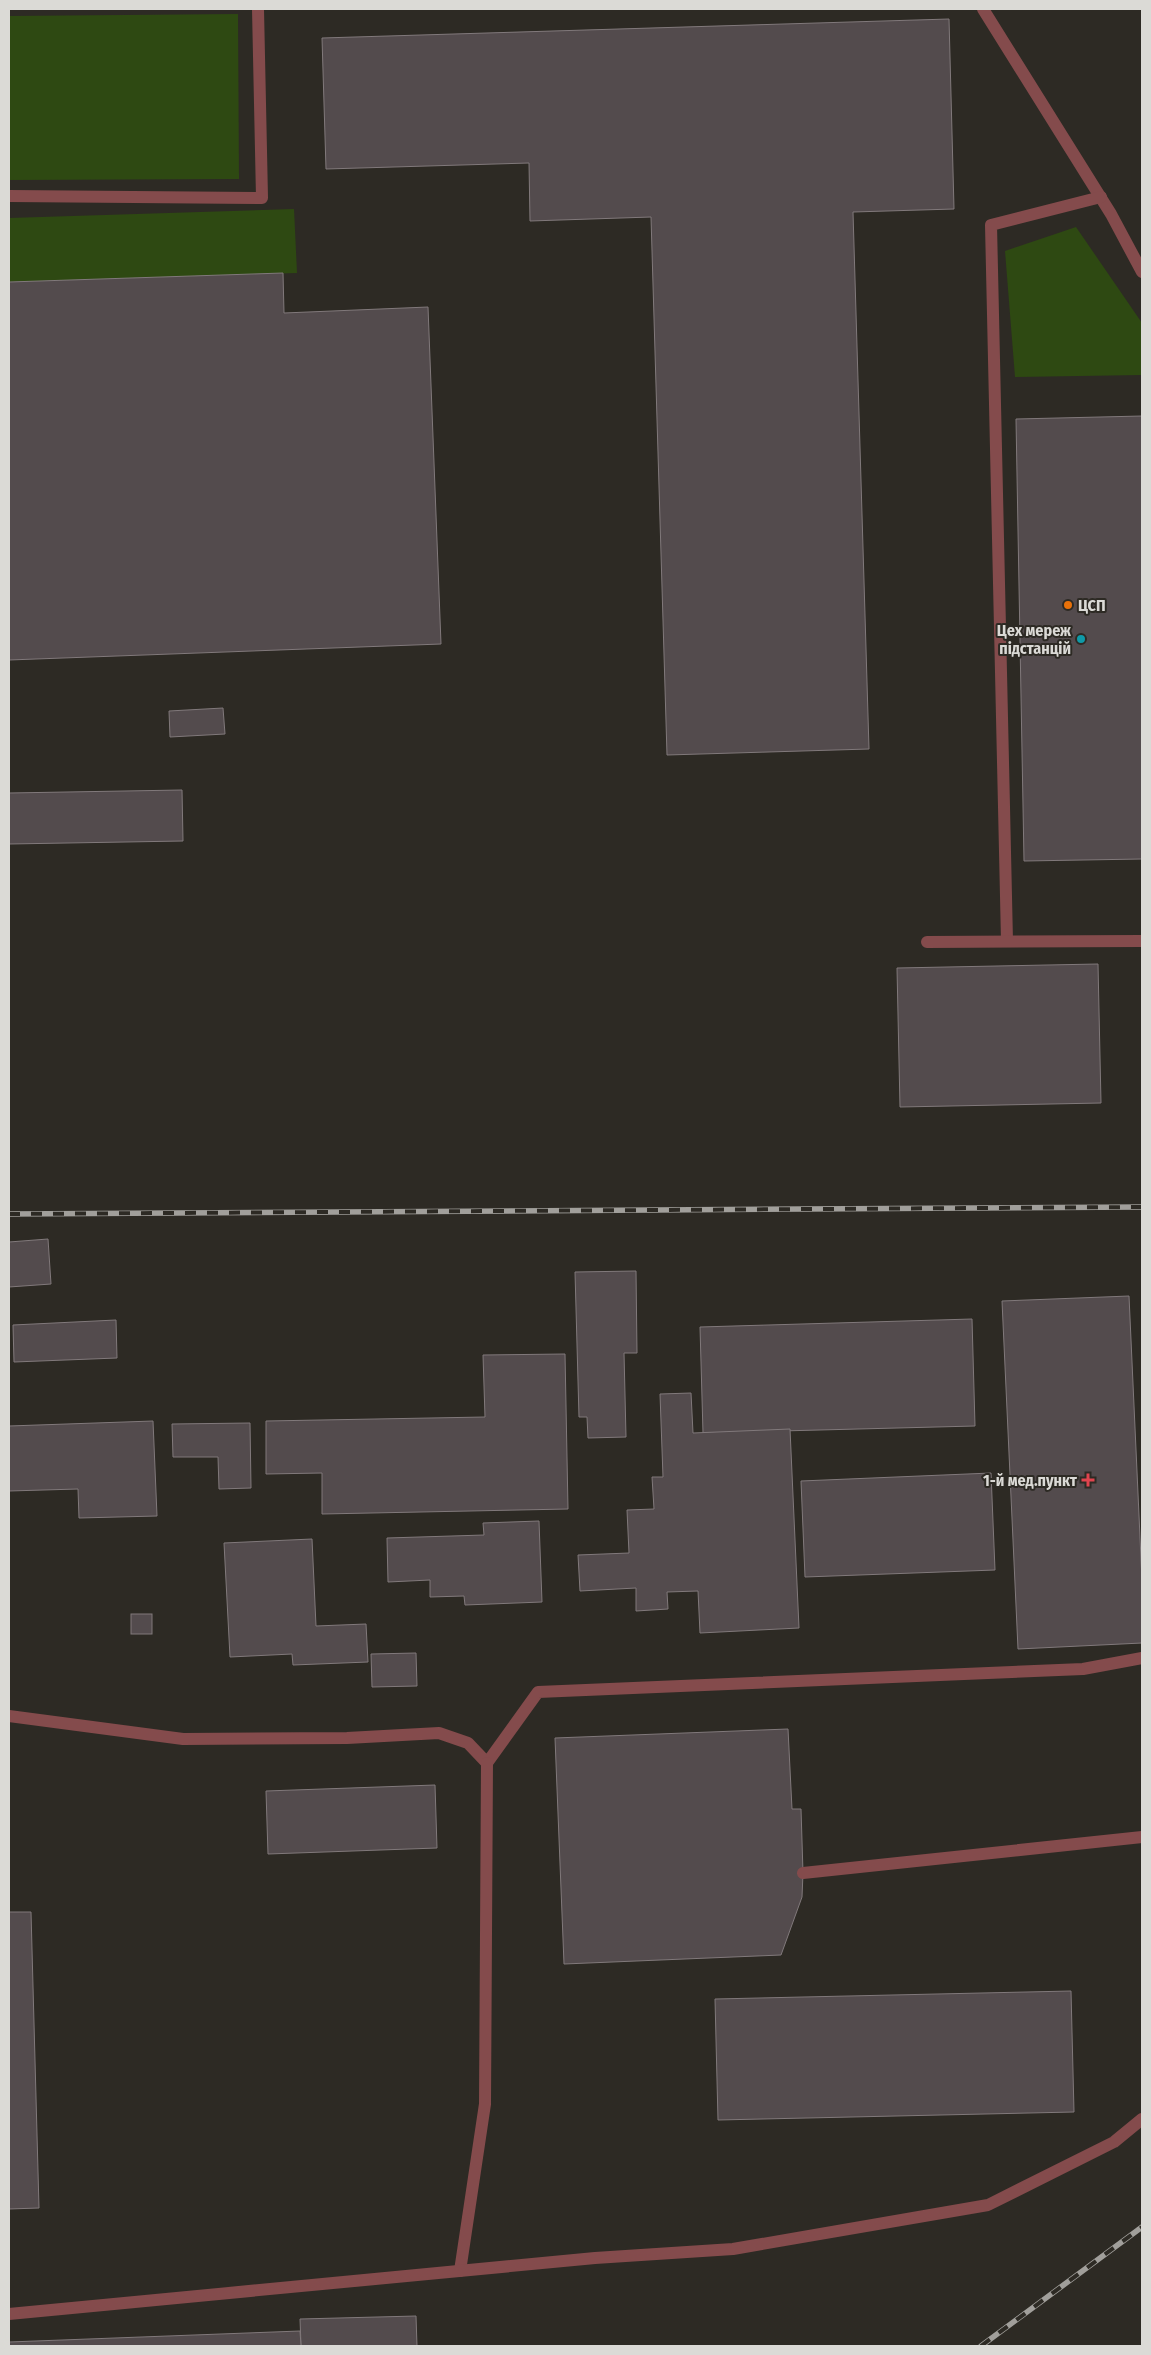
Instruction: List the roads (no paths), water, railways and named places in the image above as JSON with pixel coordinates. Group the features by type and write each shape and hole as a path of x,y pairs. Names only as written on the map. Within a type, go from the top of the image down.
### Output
{"lane":[{"path":"9,196 262,198 258,9"},
{"path":"984,9 1101,197 1142,272"},
{"path":"1007,942 991,225 1101,197"},
{"path":"927,942 1142,941"},
{"path":"460,2271 485,2104 487,1763 538,1692 1083,1669 1142,1658"},
{"path":"9,1716 183,1739 347,1738 439,1733 468,1743 487,1763"},
{"path":"803,1873 1142,1837"},
{"path":"9,2314 595,2258 733,2249 988,2205 1114,2142 1142,2119"}],"railway":[{"path":"9,1214 1142,1207"},
{"path":"981,2346 1142,2227"}],"place":[{"name":"ЦСП","path":"1068,605"},
{"name":"Цех мереж підстанцій","path":"1081,639"},
{"name":"1-й мед.пункт","path":"1088,1480"}]}
